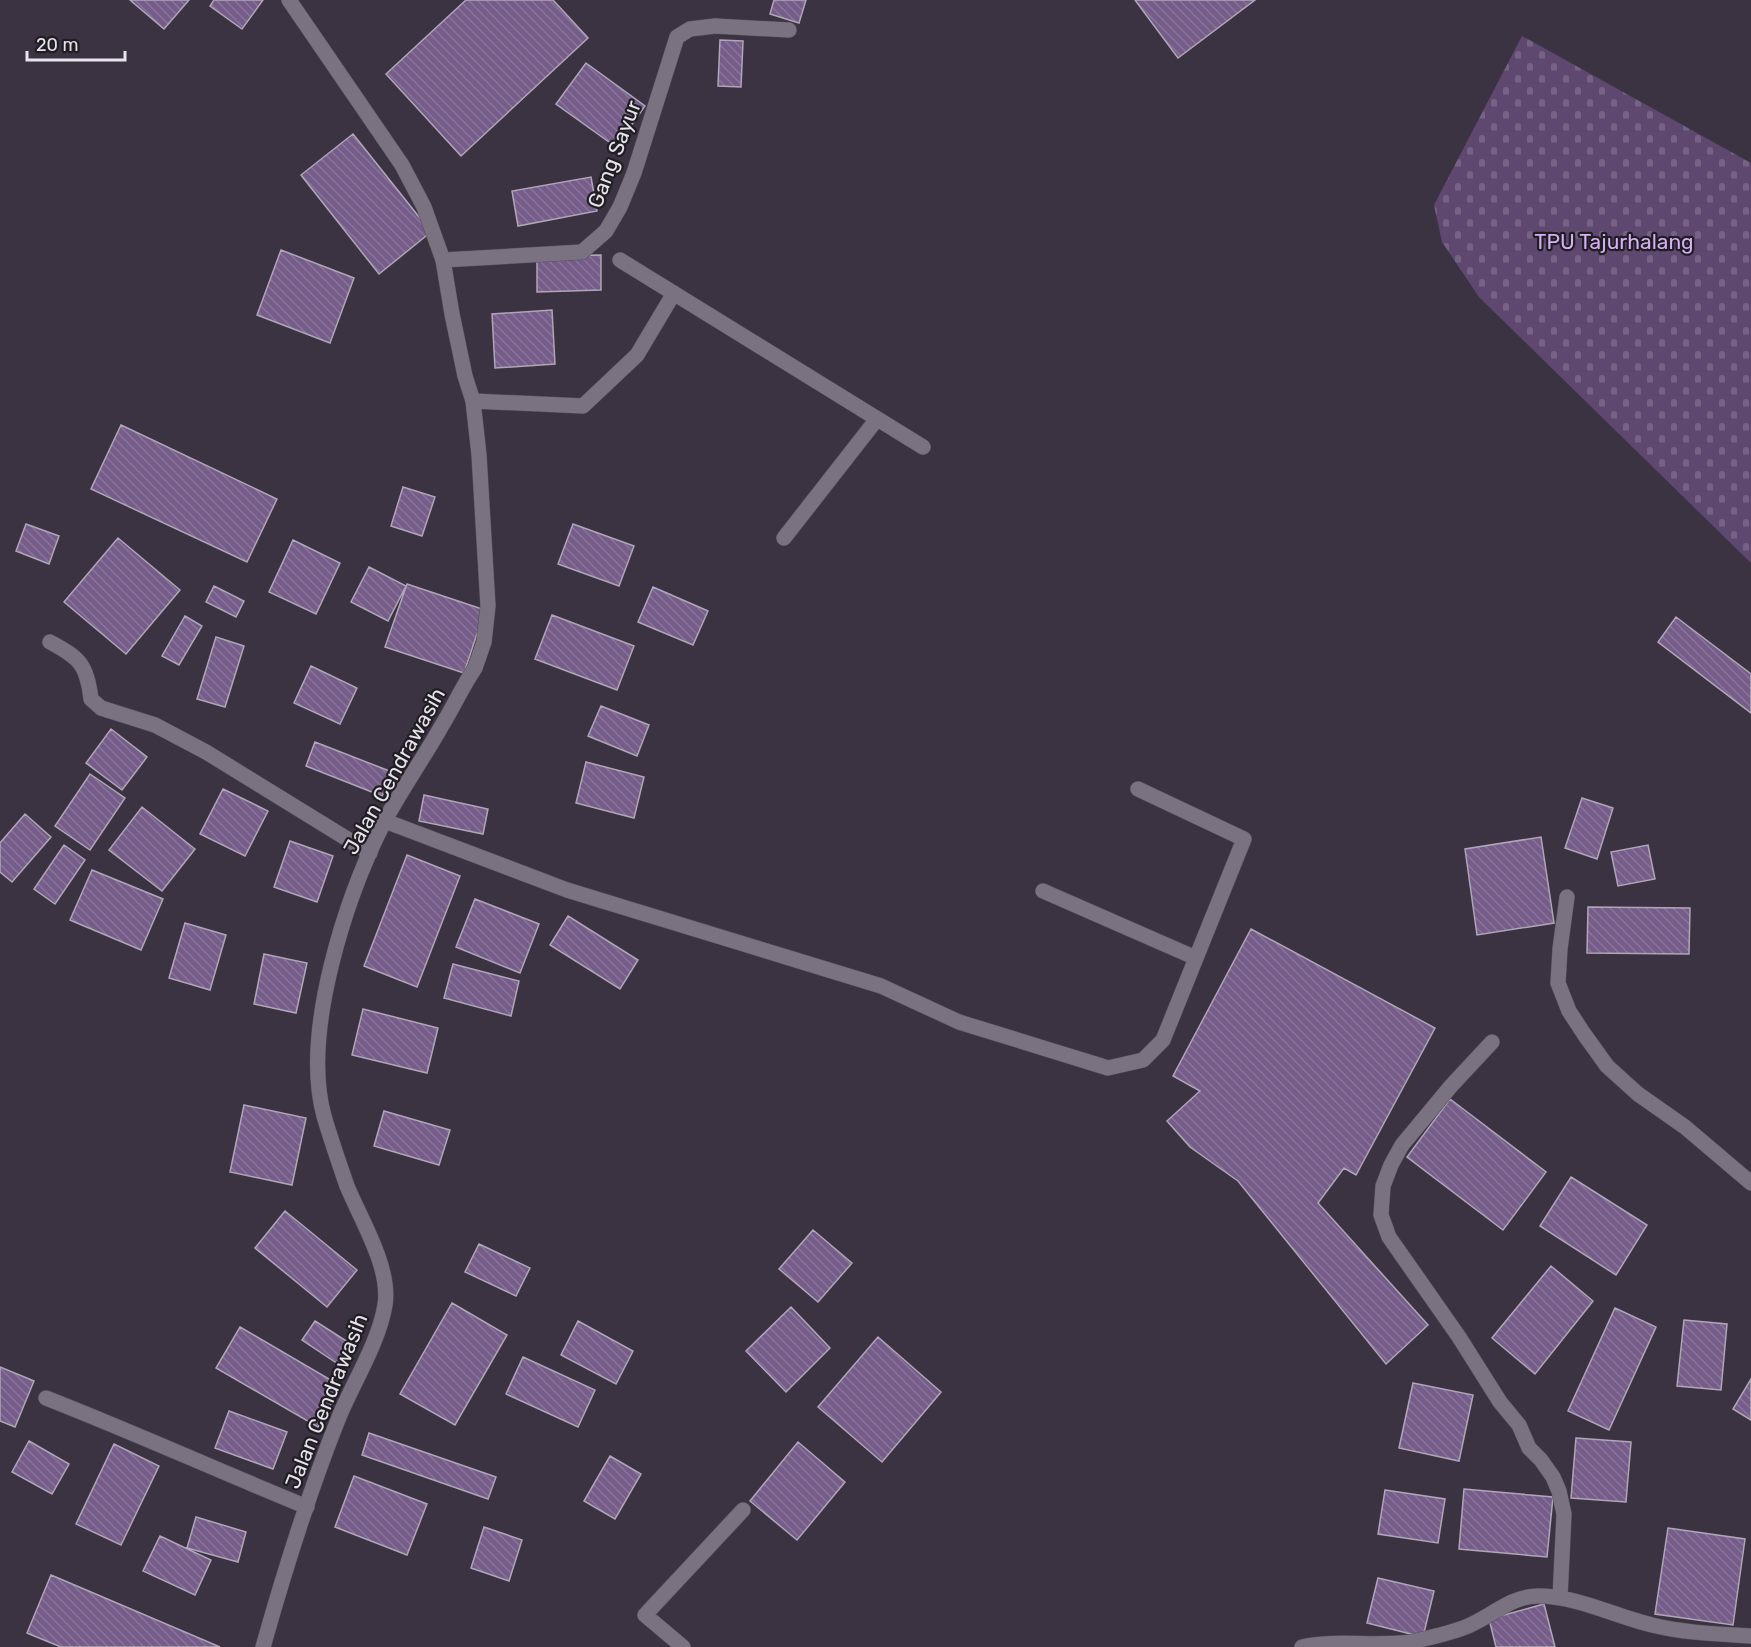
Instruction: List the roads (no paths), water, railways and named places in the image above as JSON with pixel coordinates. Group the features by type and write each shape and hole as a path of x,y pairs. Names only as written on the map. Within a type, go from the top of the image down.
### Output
{"street":[{"name":"Jalan Cendrawasih","path":"263,1647 285,1567 312,1486 340,1415 370,1350 385,1305 386,1289 382,1271 336,1154 323,1113 318,1083 317,1051 325,992 350,903 370,853 385,821 475,668 484,642 488,606 473,401 465,376 442,260 424,207 402,165 289,0"},
{"name":"Gang Sayur","path":"442,260 582,252 606,231 620,207 634,172 677,37 690,29 715,27 789,30"},
{"path":"620,260 923,447"},
{"path":"473,401 583,406 637,355 674,293"},
{"path":"784,538 877,419"},
{"path":"50,642 81,663 88,680 91,699 100,708 155,725 206,752 370,853"},
{"path":"385,821 567,890 881,986 959,1022 1108,1068 1143,1060 1163,1040 1244,839 1138,789"},
{"path":"1044,891 1196,958"},
{"path":"1568,897 1560,950 1558,983 1569,1011 1584,1035 1607,1066 1638,1094 1685,1127 1751,1183"},
{"path":"1492,1042 1451,1086 1402,1145 1390,1165 1383,1186 1381,1215 1389,1237 1459,1337 1500,1402 1519,1425 1529,1448 1553,1477 1564,1514 1560,1598"},
{"path":"45,1398 307,1506"},
{"path":"683,1647 645,1615 743,1510"},
{"path":"1302,1647 1408,1642 1465,1627 1513,1601 1535,1596 1560,1598 1652,1625 1689,1633 1751,1636"}],"park label":[{"name":"TPU Tajurhalang","path":"1614,241"}]}
